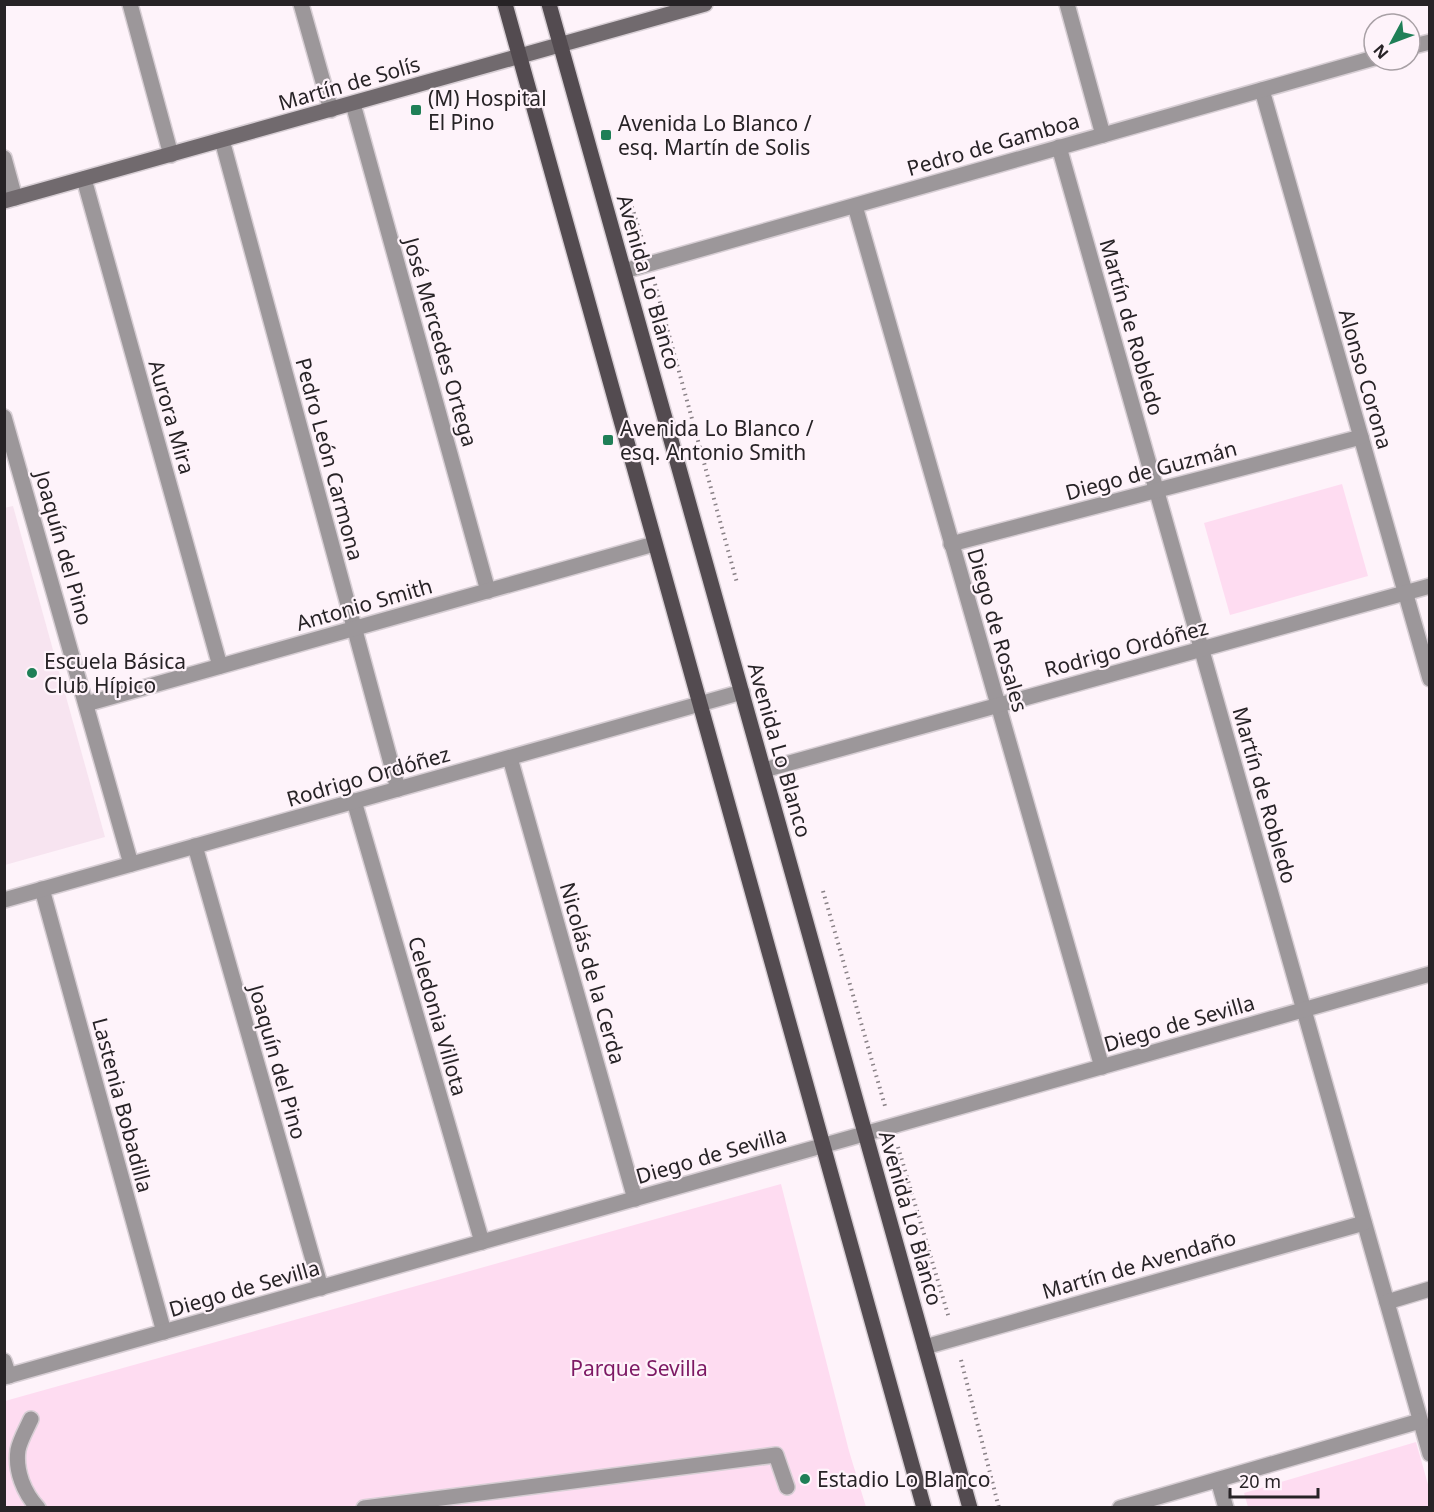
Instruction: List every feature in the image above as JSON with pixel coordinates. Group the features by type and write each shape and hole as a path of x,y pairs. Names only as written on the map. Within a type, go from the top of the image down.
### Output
{"main road":[{"path":"505,4 924,1508"},
{"name":"Avenida Lo Blanco","path":"549,4 970,1508"}],"street":[{"path":"130,4 171,155"},
{"path":"301,4 331,110"},
{"name":"Martín de Solís","path":"10,200 705,4"},
{"path":"1067,4 1103,135"},
{"name":"Pedro de Gamboa","path":"624,271 1362,61"},
{"name":"Alonso Corona","path":"1262,90 1430,679"},
{"name":"José Mercedes Ortega","path":"353,104 488,591"},
{"name":"Pedro León Carmona","path":"222,140 398,789"},
{"name":"Martín de Robledo","path":"1059,147 1430,1454"},
{"path":"4,158 10,200"},
{"name":"Aurora Mira","path":"84,179 220,666"},
{"name":"Diego de Rosales","path":"855,206 1102,1067"},
{"name":"Joaquín del Pino","path":"4,417 131,864"},
{"name":"Diego de Guzmán","path":"951,544 1361,437"},
{"name":"Antonio Smith","path":"86,704 654,544"},
{"name":"Rodrigo Ordóñez","path":"764,770 1430,586"},
{"name":"Rodrigo Ordóñez","path":"4,900 742,692"},
{"name":"Nicolás de la Cerda","path":"510,758 635,1199"},
{"name":"Celedonia Villota","path":"354,801 482,1242"},
{"name":"Joaquín del Pino","path":"195,846 321,1288"},
{"name":"Lastenia Bobadilla","path":"42,889 164,1332"},
{"name":"Diego de Sevilla","path":"6,1372 164,1332 1430,974"},
{"name":"Martín de Avendaño","path":"925,1347 1364,1223"},
{"path":"1387,1302 1430,1289"},
{"path":"31,1419 18,1449 18,1475 38,1508"},
{"path":"1120,1508 1420,1421"},
{"path":"364,1508 776,1455 787,1487"},
{"path":"1218,1480 1226,1508"}],"shaded area":[{"name":"Escuela Básica Club Hípico","path":"13,506 105,837 5,865 4,508"}],"green space":[{"path":"1342,484 1368,576 1230,615 1204,523"},
{"name":"Parque Sevilla","path":"781,1184 849,1451 866,1507 5,1508 5,1401"},
{"path":"1416,1442 1429,1488 1429,1507 1248,1507 1244,1493"}],"place":[{"name":"(M) Hospital El Pino","path":"416,110"},
{"name":"Avenida Lo Blanco / esq. Martín de Solis","path":"606,135"},
{"name":"Avenida Lo Blanco / esq. Antonio Smith","path":"608,440"},
{"name":"Escuela Básica Club Hípico","path":"32,673"},
{"name":"Estadio Lo Blanco","path":"805,1479"}]}
